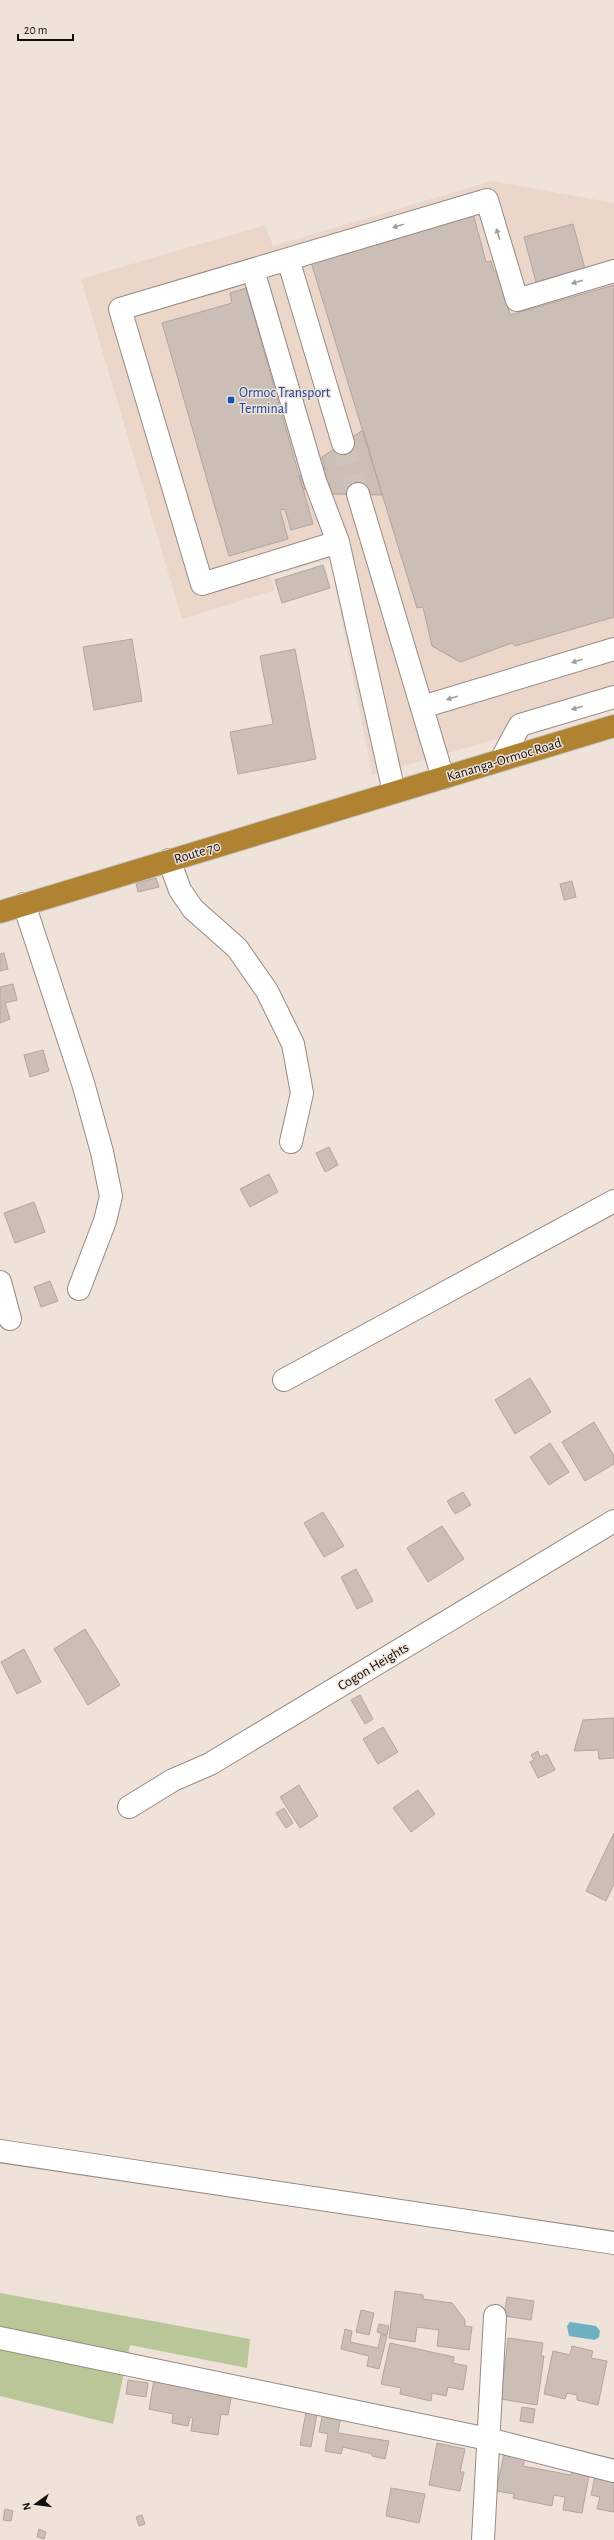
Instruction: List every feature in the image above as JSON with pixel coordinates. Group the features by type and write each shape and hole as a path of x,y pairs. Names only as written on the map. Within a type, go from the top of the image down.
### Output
{"highway":[{"name":"Kananga-Ormoc Road","path":"394,792 614,726"},
{"name":"Route 70","path":"0,912 394,792"}],"street":[{"path":"338,542 202,584 120,309 487,200 517,300 614,271"},
{"path":"288,259 343,443"},
{"path":"253,270 315,481 338,542 394,792"},
{"path":"358,494 443,778"},
{"path":"422,707 614,649"},
{"path":"501,760 520,724 614,697"},
{"path":"169,860 180,890 193,909 237,948 267,992 293,1044 302,1093 291,1142"},
{"path":"24,904 82,1083 102,1152 111,1196 105,1221 79,1289"},
{"path":"284,1380 614,1201"},
{"path":"0,1282 10,1319"},
{"name":"Cogon Heights","path":"129,1807 173,1780 210,1764 614,1521"},
{"path":"0,2151 614,2243"},
{"path":"483,2540 495,2316"},
{"path":"0,2338 488,2439 614,2471"}],"shaded area":[{"path":"492,181 614,203 614,705 372,775 330,559 270,576 275,590 182,619 81,279 265,225 273,246"}],"green space":[{"path":"0,2293 250,2339 247,2368 130,2345 113,2424 0,2396"}],"water":[{"path":"570,2322 596,2326 600,2331 599,2337 595,2340 569,2336 567,2326"}],"building":[{"path":"473,213 486,262 491,261 494,271 497,270 510,315 614,285 614,617 515,646 512,643 460,662 432,646 423,607 417,608 311,262"},
{"path":"573,224 585,269 536,282 524,237"},
{"name":"Ormoc Transport Terminal","path":"246,288 313,524 291,530 285,509 280,510 288,539 229,556 162,323 232,303 230,293"},
{"path":"363,430 382,495 332,494 329,483 303,490 299,476 325,469 322,457"},
{"path":"323,565 330,588 282,603 275,580"},
{"path":"132,639 142,701 94,710 83,647"},
{"path":"295,649 316,759 238,774 230,732 273,724 260,656"},
{"path":"156,878 159,887 138,892 136,883"},
{"path":"572,881 576,897 564,900 560,884"},
{"path":"4,953 8,969 0,971 0,954"},
{"path":"13,984 17,1000 5,1003 10,1019 0,1023 0,987"},
{"path":"43,1050 49,1071 30,1077 24,1055"},
{"path":"329,1147 338,1165 325,1172 316,1153"},
{"path":"269,1174 278,1192 250,1207 240,1189"},
{"path":"34,1202 45,1232 15,1243 4,1213"},
{"path":"50,1281 58,1301 41,1307 34,1287"},
{"path":"530,1378 551,1412 515,1434 495,1400"},
{"path":"594,1422 614,1456 614,1464 585,1481 562,1442"},
{"path":"550,1443 569,1472 549,1485 530,1457"},
{"path":"463,1492 471,1505 455,1514 447,1501"},
{"path":"323,1512 344,1546 324,1557 304,1523"},
{"path":"442,1526 464,1559 428,1582 407,1548"},
{"path":"356,1569 373,1601 357,1609 341,1577"},
{"path":"85,1629 120,1685 88,1705 54,1649"},
{"path":"24,1649 41,1682 17,1694 1,1662"},
{"path":"360,1695 373,1719 365,1724 351,1700"},
{"path":"614,1718 614,1758 599,1759 598,1750 574,1751 583,1720"},
{"path":"383,1727 398,1752 378,1764 363,1739"},
{"path":"538,1751 540,1757 547,1754 555,1770 538,1778 530,1762 534,1760 531,1755"},
{"path":"299,1785 318,1816 300,1828 280,1797"},
{"path":"418,1790 435,1814 411,1832 393,1808"},
{"path":"284,1808 293,1823 286,1828 276,1813"},
{"path":"614,1833 614,1884 606,1901 586,1891"},
{"path":"395,2291 423,2295 423,2299 452,2303 465,2320 465,2326 472,2327 469,2350 437,2346 439,2330 417,2327 415,2342 389,2338"},
{"path":"507,2297 534,2301 531,2320 504,2316"},
{"path":"361,2310 374,2313 369,2335 356,2332"},
{"path":"379,2324 389,2326 387,2335 377,2332"},
{"path":"345,2329 352,2331 350,2342 378,2348 381,2334 387,2336 379,2369 367,2366 369,2356 341,2349"},
{"path":"508,2338 543,2343 541,2356 544,2356 537,2405 501,2399"},
{"path":"390,2343 454,2357 453,2363 467,2366 463,2390 448,2387 446,2396 432,2393 431,2401 400,2394 401,2388 381,2384"},
{"path":"572,2346 593,2351 591,2358 607,2361 598,2405 577,2400 577,2395 567,2393 565,2399 544,2394 553,2351 570,2355"},
{"path":"154,2379 233,2387 228,2415 221,2414 218,2435 191,2431 193,2418 190,2417 188,2426 172,2423 173,2414 149,2409"},
{"path":"128,2380 148,2383 146,2397 126,2394"},
{"path":"522,2407 535,2409 533,2423 520,2421"},
{"path":"306,2412 317,2414 311,2447 300,2445"},
{"path":"323,2413 341,2416 338,2433 389,2441 385,2459 372,2456 372,2454 343,2447 341,2454 325,2451 328,2434 319,2432"},
{"path":"437,2443 465,2449 460,2472 464,2472 460,2491 429,2485"},
{"path":"504,2454 525,2458 523,2466 571,2475 573,2467 590,2470 582,2513 563,2510 565,2497 554,2495 552,2506 513,2498 514,2494 496,2491"},
{"path":"595,2476 614,2479 614,2512 597,2509 600,2497 591,2495"},
{"path":"391,2488 425,2494 419,2523 386,2516"},
{"path":"5,2509 13,2511 11,2521 3,2520"},
{"path":"142,2515 145,2524 139,2526 136,2517"},
{"path":"39,2529 46,2532 44,2539 37,2537"}],"tunnel":[{"path":"343,443 358,494"}],"place":[{"name":"Ormoc Transport Terminal","path":"231,400"}]}
